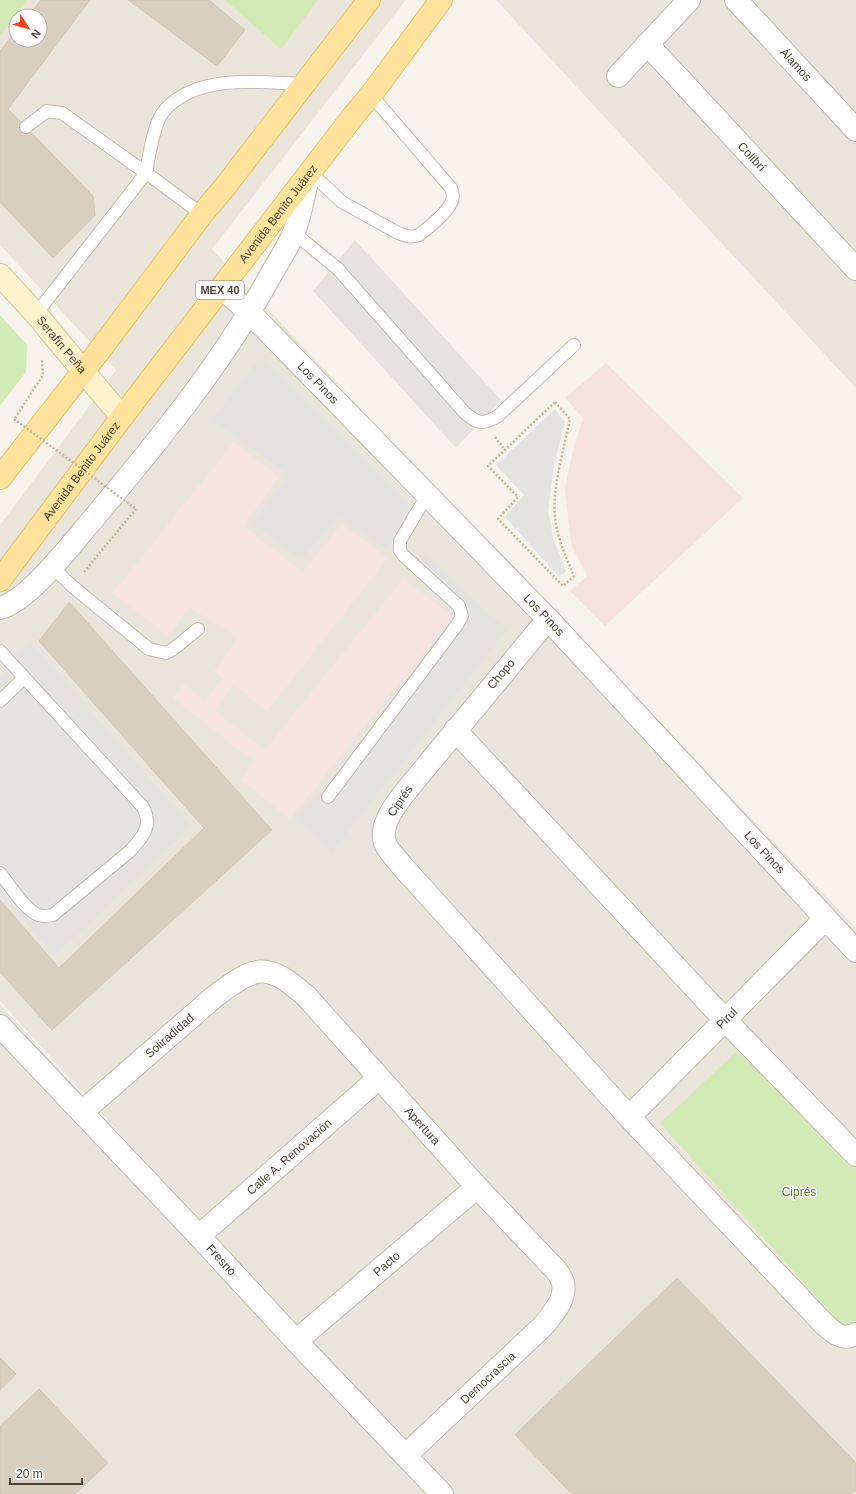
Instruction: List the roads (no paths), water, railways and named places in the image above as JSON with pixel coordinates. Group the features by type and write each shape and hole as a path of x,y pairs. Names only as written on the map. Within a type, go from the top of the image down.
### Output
{"main road":[{"path":"0,478 202,214 305,84 369,0"},
{"name":"Avenida Benito Juárez","path":"0,580 122,417 354,115 371,95 441,0"},
{"name":"Serafín Peña","path":"0,275 36,314 122,417"}],"street":[{"path":"618,76 689,0"},
{"name":"Álamos","path":"736,0 856,130"},
{"name":"Colibrí","path":"647,44 856,268"},
{"path":"0,608 7,606 24,594 52,567 121,485 210,370 250,313 294,233 310,173"},
{"name":"Los Pinos","path":"222,288 250,313 548,619 856,951"},
{"name":"Chopo","path":"455,730 548,619"},
{"path":"455,730 725,1020 856,1155"},
{"name":"Ciprés","path":"455,730 393,809 386,823 384,835 385,843 402,866 629,1117 824,1324 837,1335 850,1336"},
{"name":"Pirul","path":"629,1117 825,919"},
{"name":"Apertura","path":"264,970 279,976 294,985 308,997 477,1187 556,1271 564,1284 563,1295"},
{"name":"Soliradidad","path":"82,1112 214,997 249,974 264,970"},
{"name":"Fresno","path":"0,1026 442,1494"},
{"name":"Calle A. Renovación","path":"199,1236 379,1078"},
{"name":"Pacto","path":"296,1341 477,1187"},
{"name":"Democrascia","path":"406,1455 543,1326 559,1305 563,1295"}],"lane":[{"path":"36,314 146,173 149,154 159,119 168,107 182,95 204,87 229,82 305,84"},
{"path":"310,173 342,202 398,233 407,236 413,237 419,235 447,210 452,203 453,197 451,188 371,95"},
{"path":"26,127 47,110 62,113 202,214"},
{"path":"294,233 338,269 464,412 476,421 484,423 498,416 574,346"},
{"path":"328,797 457,625 462,616 460,606 400,551 400,541 427,495"},
{"path":"52,567 72,586 149,649 166,653 198,629"},
{"path":"0,651 109,769 143,807 147,815 147,824 144,833 130,851 53,915 39,915 32,911 0,873"},
{"path":"0,701 24,678"}]}
